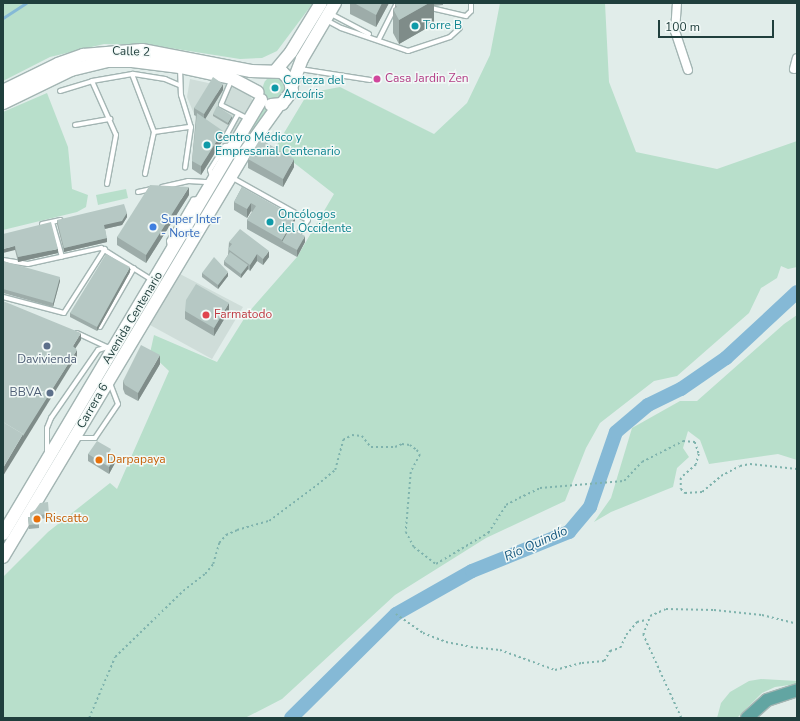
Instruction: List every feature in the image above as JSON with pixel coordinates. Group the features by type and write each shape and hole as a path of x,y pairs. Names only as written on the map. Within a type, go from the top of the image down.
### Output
{"main road":[{"path":"321,3 291,52 271,71 258,80 259,96 278,106 290,96 298,69 330,12"},
{"name":"Calle 2","path":"3,91 58,64 82,55 125,50 142,50 271,71"},
{"name":"Calle 2","path":"3,103 71,70 108,61 132,61 180,67 231,78 259,96"},
{"path":"271,71 287,75 292,86"},
{"name":"Avenida Centenario","path":"239,147 251,120 259,96"},
{"name":"Avenida Centenario","path":"3,534 112,345 172,253 214,182 239,147 278,106"},
{"name":"Carrera 6","path":"3,557 108,379 231,177 239,147"},
{"path":"747,718 767,700 797,690"}],"street":[{"path":"677,3 675,31 688,70"},
{"path":"794,69 797,58"}],"lane":[{"path":"379,39 398,3"},
{"path":"427,7 466,16 471,11 471,3"},
{"path":"330,12 379,39"},
{"path":"330,12 341,28 379,39 408,51 450,37 460,28"},
{"path":"180,67 179,85 191,127 185,168"},
{"path":"298,69 370,80"},
{"path":"60,91 92,81 132,74 173,81 179,85"},
{"path":"132,74 154,132 145,174"},
{"path":"231,78 221,105 251,120"},
{"path":"92,81 110,119 116,143 107,184"},
{"path":"238,114 227,134 239,147"},
{"path":"76,125 110,119"},
{"path":"154,132 191,127"},
{"path":"231,177 308,220 300,233"},
{"path":"138,192 188,181 214,182"},
{"path":"38,226 67,218"},
{"path":"52,222 62,257"},
{"path":"3,260 28,264 96,248 105,249 154,281"},
{"path":"3,297 64,313 105,249"},
{"path":"100,327 134,268"},
{"path":"73,331 112,345"},
{"path":"47,460 46,438 51,418 98,350 112,345"},
{"path":"74,438 95,438 118,404 108,379"}],"path":[{"path":"89,718 115,657 183,591 205,574 213,564 219,543 226,535 236,530 269,521 317,485 335,470 343,440 352,435 362,436 371,448 395,447 402,444 417,450 420,455 411,472 406,532 414,547 436,564 488,533 506,505 519,498 540,488 624,482 642,462 682,441 695,442 699,454 696,465 681,478 681,489 686,493 702,492 721,476 740,466 756,464 797,469"},
{"path":"396,614 423,633 446,642 471,648 500,650 555,670 582,663 604,661 610,651 620,648 626,635 637,622 646,620 655,613 666,609 742,612 797,624"},
{"path":"646,620 643,635 681,718"}],"shaded area":[{"path":"190,79 213,84 216,79 237,86 250,96 253,101 231,144 197,121 187,97"},
{"path":"180,274 243,307 212,359 150,325"}],"green space":[{"path":"3,3 313,3 277,51 262,58 240,59 151,45 104,44 50,57 3,81"},
{"path":"500,3 605,3 609,82 636,152 717,169 797,141 797,267 788,269 781,266 777,278 761,288 749,313 677,376 654,381 600,423 586,448 565,501 486,538 395,595 282,699 245,718 3,718 3,577 48,532 110,483 117,489 169,371 150,353 154,335 217,362 247,314 297,257 334,194 275,148 308,93 340,87 434,134 467,103 490,55"},
{"path":"275,76 283,80 287,88 283,96 275,100 267,96 263,88 267,80"},
{"path":"47,93 68,147 72,189 88,195 86,207 77,212 3,230 3,112"},
{"path":"262,106 270,110 3,549 3,543"},
{"path":"126,189 128,198 98,205 96,195"},
{"path":"797,315 797,460 778,454 709,464 700,440 688,431 683,448 689,457 677,468 673,487 611,512 594,522 611,498 632,428 680,401 697,401 784,324"},
{"path":"761,679 797,681 797,684 775,687 762,693 737,718 717,718 721,703 730,692 749,681"}],"building":[{"path":"354,3 382,3 376,15"},
{"path":"429,3 399,20 393,9 397,7 395,4"},
{"path":"213,77 223,84 204,114 194,108"},
{"path":"217,106 232,116 228,123 213,114"},
{"name":"Centro Médico y Empresarial Centenario","path":"197,113 223,131 201,166 192,161"},
{"path":"260,139 294,159 283,179 248,159"},
{"path":"150,185 189,187 146,255 117,237"},
{"path":"242,187 295,217 282,240 247,220 256,206 251,203 247,209 234,202"},
{"path":"124,204 127,213 122,221 104,225 107,238 64,248 57,220"},
{"path":"51,222 58,249 18,257 15,246 3,249 3,234"},
{"path":"290,228 305,236 297,250 282,242"},
{"path":"240,229 269,251 263,259 257,254 250,265 228,249 232,244 229,242"},
{"path":"230,252 248,265 241,274 224,261"},
{"path":"106,254 130,267 97,327 70,313"},
{"path":"214,257 228,272 218,285 202,273"},
{"path":"3,261 60,277 53,303 3,289"},
{"name":"Farmatodo","path":"196,284 229,303 214,328 185,311 186,300"},
{"path":"3,301 81,333 73,346 77,350 23,436 23,434 3,422"},
{"path":"141,345 160,355 138,393 125,385 123,381"},
{"path":"3,422 23,434 3,468"},
{"path":"97,441 111,449 109,453 115,457 109,467 88,454"},
{"path":"48,502 49,514 38,515 39,524 29,525 28,517 30,517 30,513 35,510 40,503"}],"waterway":[{"path":"3,18 26,3"},
{"name":"Río Quindío","path":"291,718 396,614 472,571 569,532 590,507 616,432 648,405 681,389 726,358 797,292"}],"place":[{"name":"Torre B","path":"415,26"},
{"name":"Casa Jardin Zen","path":"377,79"},
{"name":"Corteza del Arcoíris","path":"275,88"},
{"name":"Centro Médico y Empresarial Centenario","path":"207,145"},
{"name":"Oncólogos del Occidente","path":"270,222"},
{"name":"Super Inter - Norte","path":"153,227"},
{"name":"Farmatodo","path":"206,315"},
{"name":"Davivienda","path":"47,346"},
{"name":"BBVA","path":"50,393"},
{"name":"Darpapaya","path":"99,460"},
{"name":"Riscatto","path":"37,519"}]}
